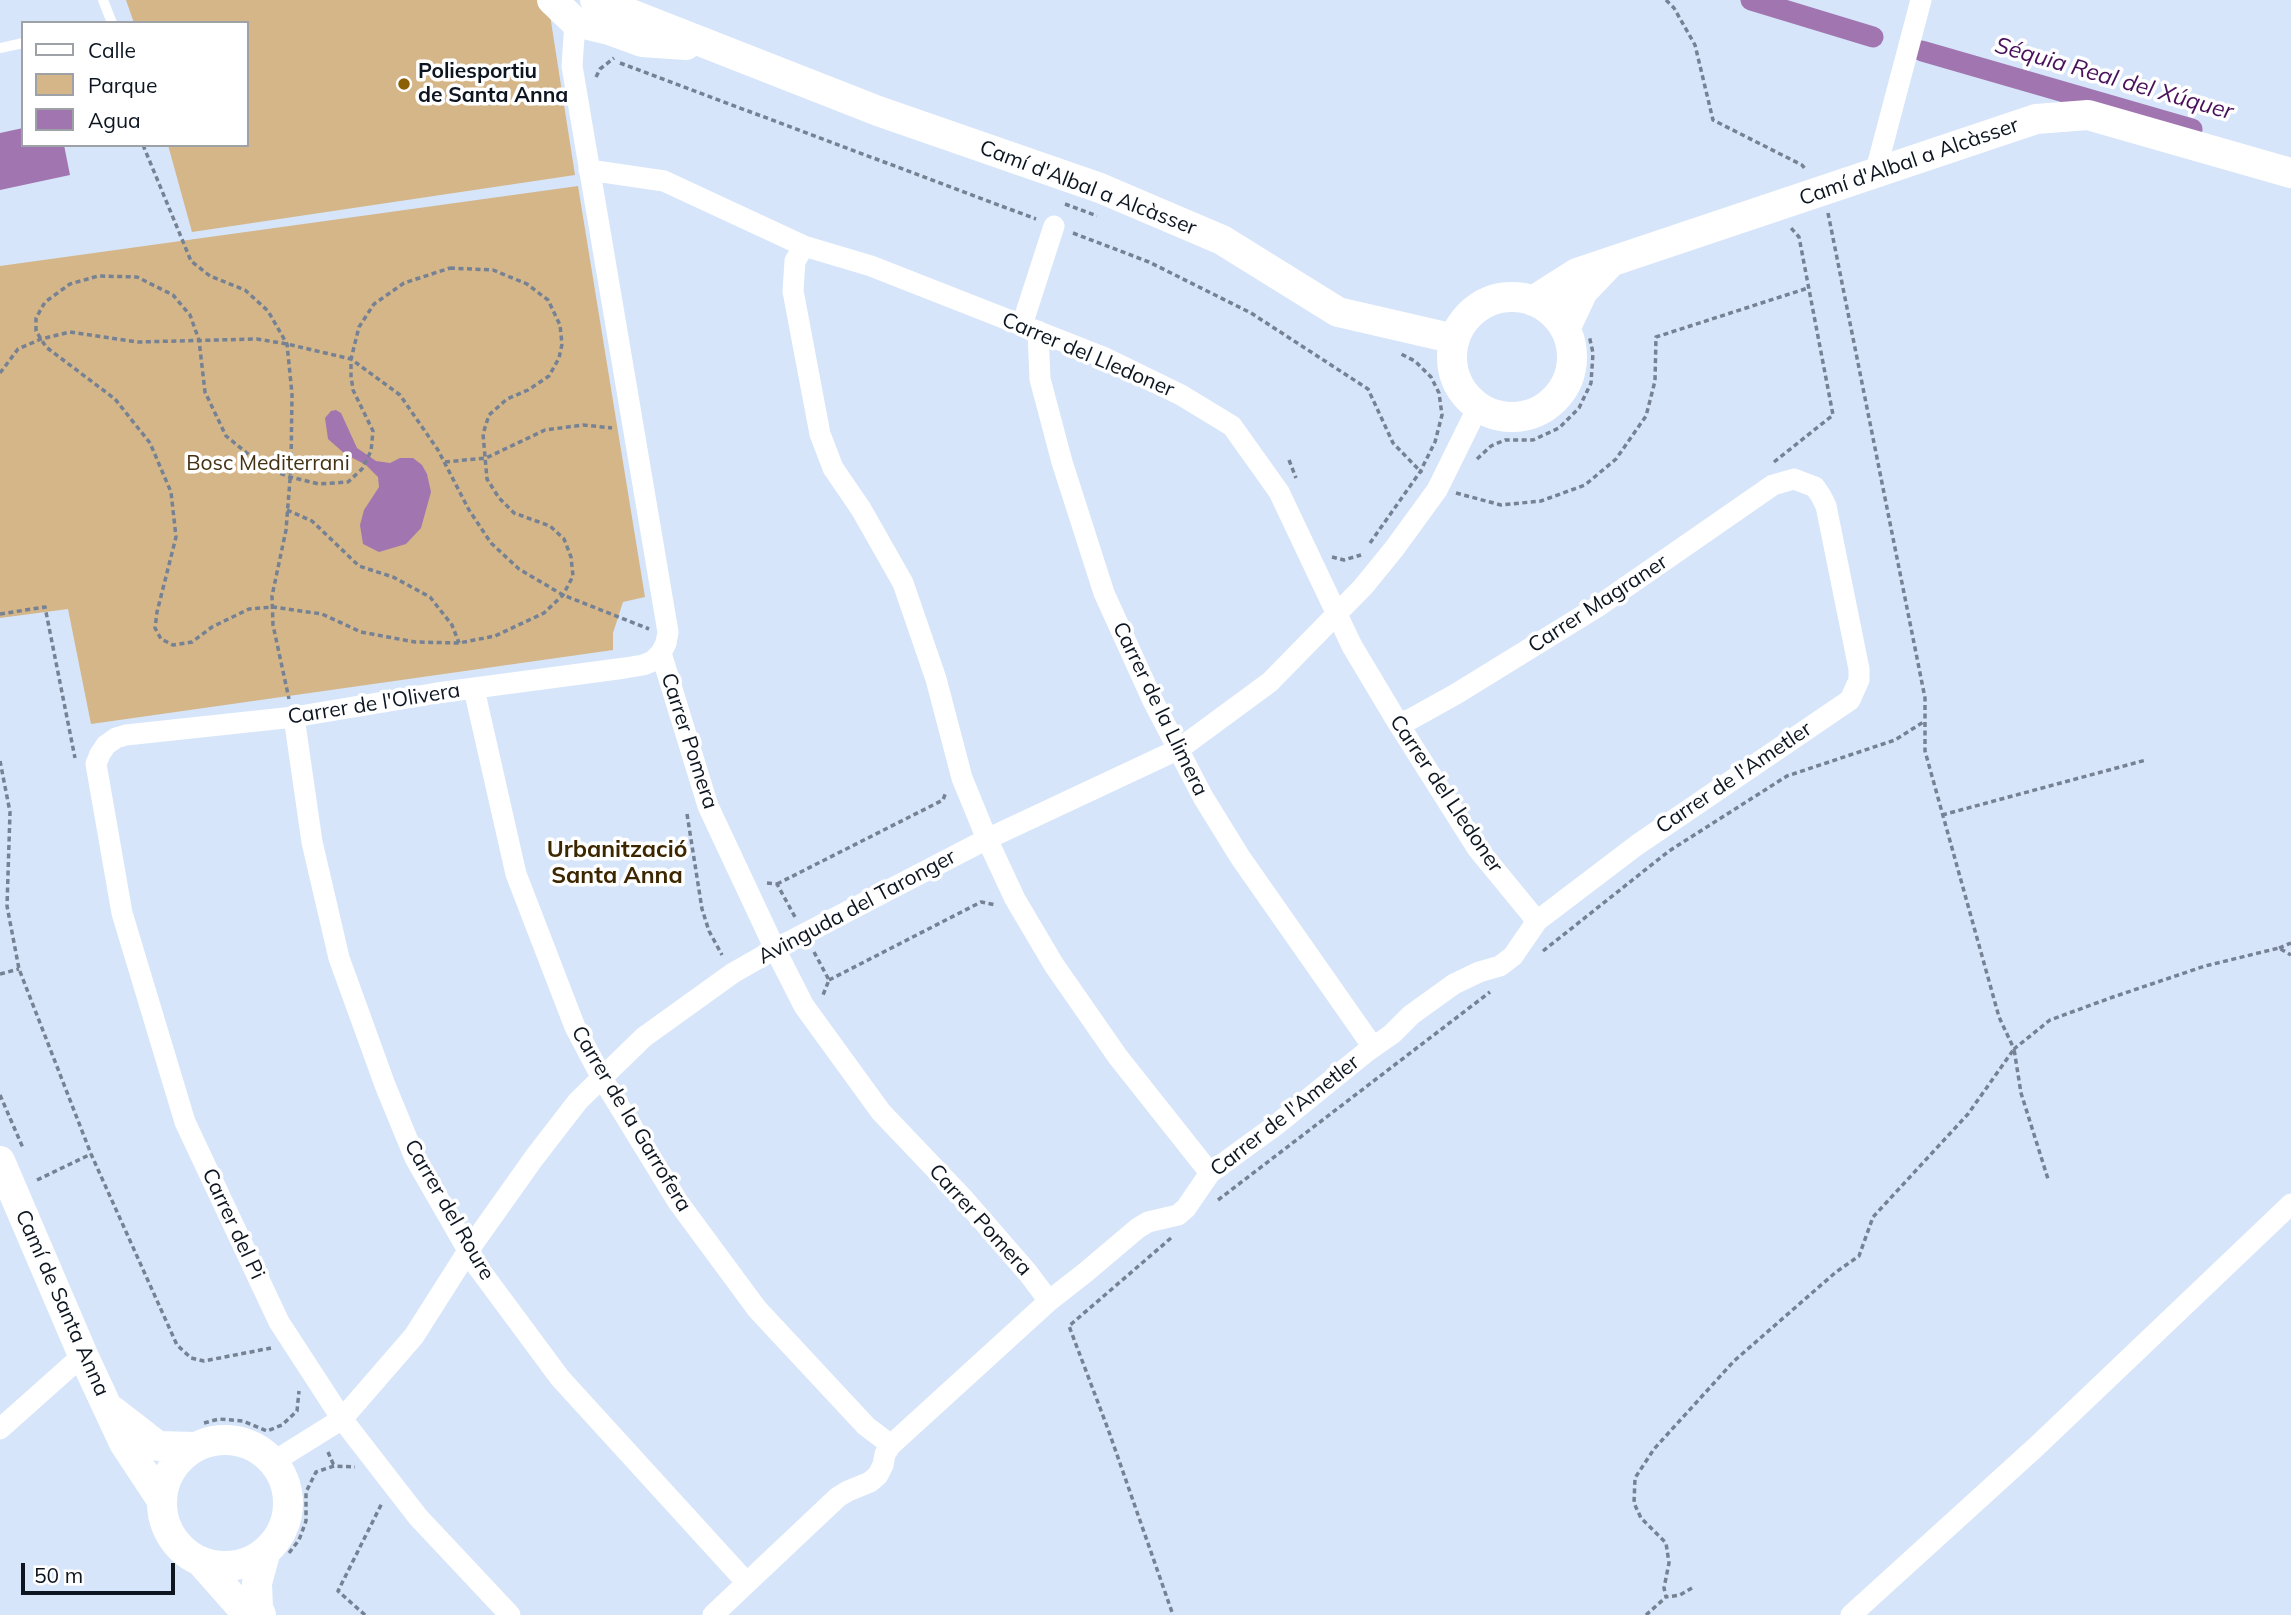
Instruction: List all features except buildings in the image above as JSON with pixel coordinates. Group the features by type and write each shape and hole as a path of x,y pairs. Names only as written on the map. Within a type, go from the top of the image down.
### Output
{"street":[{"name":"Camí d'Albal a Alcàsser","path":"552,0 585,11 640,16 878,111 1100,188 1222,240 1338,312 1455,339"},
{"path":"1875,173 1920,0"},
{"name":"Camí d'Albal a Alcàsser","path":"585,11 609,30 642,42 715,48"},
{"name":"Carrer Pomera","path":"585,11 572,66 668,632 661,653 708,806 804,1006 881,1112 962,1198 1049,1301"},
{"name":"Camí d'Albal a Alcàsser","path":"1576,327 1583,291 1613,260 2036,119 2088,115 2291,173"},
{"name":"Carrer del Lledoner","path":"589,170 664,181 804,246 871,266 1103,357 1170,389 1232,426 1279,492 1352,646 1398,723 1477,848 1537,921"},
{"path":"1030,328 1054,226"},
{"path":"804,246 795,261 793,291 820,434 833,468 861,509 903,583 936,679 962,778 987,839 1015,899 1054,965 1118,1057 1210,1173"},
{"path":"1533,301 1577,273 1613,260"},
{"path":"1504,298 1533,301 1576,327 1571,348 1571,368 1564,387 1552,402 1535,413 1516,417 1496,415 1478,407 1464,394 1455,377 1452,358 1455,339 1463,322 1477,308 1504,298"},
{"name":"Carrer de la Llimera","path":"1030,328 1040,379 1062,462 1104,593 1153,701 1203,797 1240,857 1373,1047"},
{"name":"Avinguda del Taronger","path":"273,1462 342,1419 414,1336 468,1251 578,1101 644,1037 733,973 804,934 987,839 1179,749 1270,682 1338,614 1394,549 1440,484 1478,407"},
{"name":"Carrer Magraner","path":"1398,723 1411,719 1457,694 1597,607 1773,485 1794,479 1815,487 1826,506 1859,680"},
{"name":"Carrer de l'Olivera","path":"96,764 106,745 126,735 292,709 474,689 643,665 653,661 661,653"},
{"name":"Carrer de l'Ametler","path":"713,1615 838,1497 870,1482 878,1475 891,1445 1049,1301 1138,1228 1148,1222 1178,1215 1186,1208 1210,1173 1392,1034 1411,1015 1454,984 1500,966 1513,956 1537,921 1669,822 1850,700 1859,680"},
{"name":"Carrer de la Garrofera","path":"474,689 516,874 575,1027 602,1079 678,1202 757,1308 866,1426 891,1445"},
{"name":"Carrer del Roure","path":"292,709 312,842 339,958 385,1085 415,1158 477,1266 560,1378 747,1583"},
{"name":"Carrer del Pi","path":"96,764 121,913 185,1122 279,1322 342,1419 418,1517 510,1615"},
{"name":"Camí de Santa Anna","path":"13,1158 83,1355 124,1443 161,1499"},
{"path":"1851,1615 2037,1446 2291,1204"},
{"path":"0,1429 83,1355"},
{"name":"Camí de Santa Anna","path":"107,1407 158,1446 195,1436"},
{"path":"261,1615 258,1608 257,1583 276,1555 278,1538 286,1520 288,1499 284,1479 273,1462 257,1448 237,1441 195,1436 166,1478 161,1499 163,1520 171,1539 185,1554 204,1564 224,1568 276,1555"},
{"path":"204,1564 248,1615"}],"lane":[{"path":"103,0 111,21"},
{"path":"0,48 21,43"}],"path":[{"path":"1666,0 1674,8 1695,45 1713,120 1802,165 1824,190 1925,698 1924,751 2000,1017 2014,1049 2021,1093 2048,1179"},
{"path":"592,85 600,69 613,58 621,57"},
{"path":"613,58 624,65 1149,262 1251,313 1368,389 1393,443 1420,472 1453,492 1501,505 1541,501 1585,485 1616,459 1646,416 1655,382 1656,337 1808,288"},
{"path":"144,147 191,261 210,276 244,290 268,311 287,344 292,394 290,477 286,530 272,607 273,625 292,709"},
{"path":"1054,226 1064,204 1100,217"},
{"path":"1773,485 1762,471 1833,415 1799,237 1791,228"},
{"path":"450,268 493,270 527,284 548,300 560,326 561,351 549,376 528,390 507,399 489,415 483,434 487,479 499,498 514,513 550,526 564,539 571,557 573,576 563,595 544,613 495,636 459,643 415,642 361,632 322,614 272,607 248,609 212,627 192,642 173,645 161,639 155,628 157,612 176,537 170,492 150,443 115,399 46,347 36,331 36,318 45,302 70,284 97,276 137,277 173,295 190,316 199,340 205,392 226,436 264,467 290,477 319,484 348,482 362,469 371,451 373,430 353,390 351,359 359,327 374,304 404,283 450,268"},
{"path":"1474,462 1491,446 1505,440 1533,440 1559,428 1579,408 1591,383 1593,353 1576,327"},
{"path":"0,373 18,349 41,339 70,332 138,342 257,339 351,359 400,395 444,462 469,510 491,543 519,569 563,595 653,631"},
{"path":"1323,548 1332,557 1344,560 1361,556 1420,472 1435,442 1442,415 1439,393 1431,377 1415,361 1390,349"},
{"path":"444,462 486,458 545,430 583,425 621,428"},
{"path":"1289,460 1298,482"},
{"path":"287,510 312,521 359,566 393,577 430,597 452,625 459,643"},
{"path":"1539,953 1669,851 1787,776 1895,740 1924,721"},
{"path":"1942,815 2147,760"},
{"path":"0,761 9,812 7,906 19,969 92,1154 177,1345 191,1358 204,1361 274,1348"},
{"path":"758,881 777,884 943,800 949,784"},
{"path":"685,803 702,909 709,931 723,957"},
{"path":"777,884 829,980"},
{"path":"821,1000 829,980 981,902 1002,906"},
{"path":"1666,1597 1664,1588 1669,1563 1666,1543 1641,1518 1634,1503 1634,1478 1654,1448 1734,1361 1836,1272 1859,1256 1873,1217 1968,1114 2014,1049 2050,1020 2205,966 2291,943"},
{"path":"2278,948 2291,955"},
{"path":"0,974 19,969"},
{"path":"1212,1205 1496,987"},
{"path":"0,1095 13,1158"},
{"path":"37,1180 92,1154"},
{"path":"1173,1615 1069,1326 1180,1230"},
{"path":"195,1436 219,1419 243,1422 267,1431 282,1425 297,1411"},
{"path":"276,1555 299,1540 306,1521 306,1492 316,1472 334,1466"},
{"path":"365,1615 338,1591 383,1502"},
{"path":"1646,1615 1666,1597 1680,1595 1692,1588"}],"green space":[{"name":"Poliesportiu de Santa Anna","path":"126,0 537,0 550,15 575,175 192,232 169,147 248,147 248,21 133,21"},
{"name":"Bosc Mediterrani","path":"578,186 645,597 623,602 613,633 613,650 91,724 68,609 0,618 0,266"}],"water":[{"path":"21,128 21,147 64,147 70,175 0,190 0,133"},
{"path":"331,411 341,413 357,448 376,461 390,463 400,458 413,458 422,465 427,474 431,492 421,528 406,544 379,552 363,544 360,525 364,510 379,487 378,477 366,465 345,454 328,439 325,418"}],"waterway":[{"name":"Séquia Real del Xúquer","path":"1751,0 1873,37"},
{"name":"Séquia Real del Xúquer","path":"1922,51 2192,129"}],"place":[{"name":"Poliesportiu de Santa Anna","path":"404,84"}],"district":[{"name":"Urbanització Santa Anna","path":"617,863"}]}
